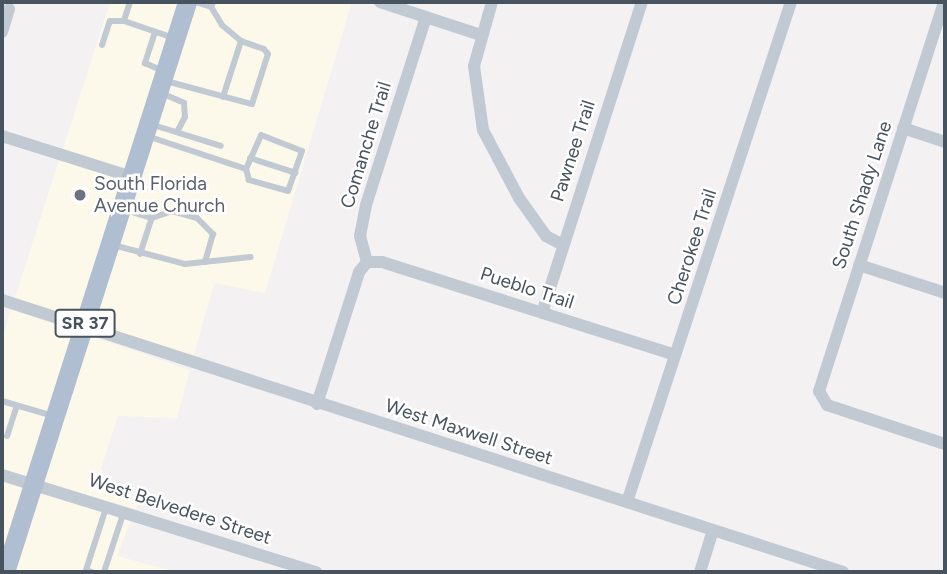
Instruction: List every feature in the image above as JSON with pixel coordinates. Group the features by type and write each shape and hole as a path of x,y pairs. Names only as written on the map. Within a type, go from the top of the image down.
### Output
{"main road":[{"name":"SR 37","path":"5,572 187,2"}],"street":[{"path":"380,2 481,34"},
{"path":"492,2 481,34 474,83 491,151 546,236 563,245"},
{"name":"Pawnee Trail","path":"542,313 642,2"},
{"name":"Cherokee Trail","path":"627,502 791,2"},
{"name":"South Shady Lane","path":"944,2 819,391 821,400 827,405 945,444"},
{"path":"2,32 9,9"},
{"name":"Comanche Trail","path":"367,262 360,236 366,205 426,17"},
{"path":"903,128 945,142"},
{"path":"2,136 132,177"},
{"path":"317,404 359,272 367,262"},
{"name":"Pueblo Trail","path":"367,262 382,262 675,355"},
{"path":"859,265 945,293"},
{"name":"West Maxwell Street","path":"2,300 843,572"},
{"name":"West Belvedere Street","path":"2,475 124,511 286,568 316,572"},
{"path":"700,572 713,530"}],"lane":[{"path":"124,21 130,2"},
{"path":"162,81 252,104 268,54 264,49 241,41 222,25 212,4 195,2"},
{"path":"102,45 110,21 124,21 176,38"},
{"path":"155,32 145,63 184,103 185,117 177,132"},
{"path":"223,97 241,41"},
{"path":"147,129 177,132 221,146"},
{"path":"147,129 246,169"},
{"path":"261,135 299,146 302,151 291,187 283,192 249,180 246,169 250,158 261,135"},
{"path":"250,158 296,173"},
{"path":"122,208 152,218 182,212 209,226 213,234 205,262"},
{"path":"140,254 152,218"},
{"path":"110,245 185,264 251,257"},
{"path":"2,401 55,416"},
{"path":"7,436 17,406"},
{"path":"92,572 86,570 107,506"},
{"path":"104,572 124,511"}],"shaded area":[{"path":"110,2 182,2 129,169 63,149"},
{"path":"193,2 352,2 265,293 214,283 193,358 90,323"},
{"path":"59,160 125,181 80,319 15,298"},
{"path":"11,309 76,331 29,477 2,469 2,340"},
{"path":"87,335 190,370 177,418 118,416 96,484 140,499 136,509 40,481"},
{"path":"2,482 25,489 2,565"},
{"path":"36,492 131,520 117,556 177,572 11,572"}],"place":[{"name":"South Florida Avenue Church","path":"80,195"}]}
